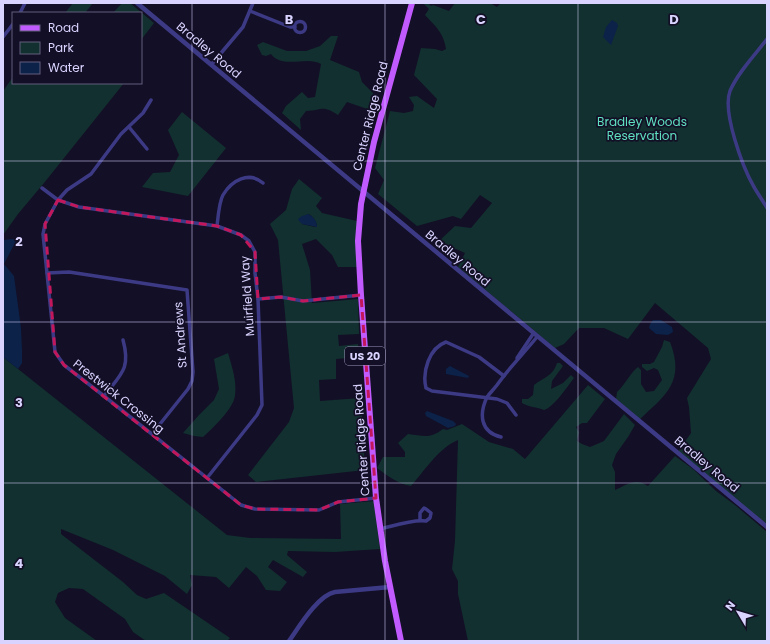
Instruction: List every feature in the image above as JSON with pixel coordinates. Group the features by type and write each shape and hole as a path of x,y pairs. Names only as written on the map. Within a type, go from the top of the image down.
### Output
{"main road":[{"name":"Center Ridge Road","path":"401,641 390,587 376,498 358,241 363,191 374,139 412,3"}],"street":[{"path":"20,12 25,3"},
{"name":"Bradley Road","path":"137,3 767,527"},
{"path":"211,65 243,27 253,3"},
{"path":"250,11 290,27 295,27"},
{"path":"3,37 12,25"},
{"path":"767,39 735,81 730,92 728,102 735,140 744,166 753,187 767,208"},
{"name":"Prestwick Crossing","path":"151,100 143,113 121,134 91,174 67,190 58,200 44,224 43,234 55,352 64,365 242,505 255,509 319,510 338,502 376,498"},
{"path":"129,127 147,149"},
{"path":"216,226 223,196 233,182 245,178 258,179 263,183"},
{"name":"Muirfield Way","path":"42,188 58,200 79,207 216,226 242,234 255,252 262,405 257,415 207,478"},
{"name":"St Andrews","path":"47,273 69,272 187,290 193,372 192,381 188,389 152,434"},
{"path":"258,299 281,297 303,301 361,295"},
{"path":"501,436 491,433 482,421 483,410 487,397 514,363 524,345 535,335"},
{"path":"104,396 122,373 126,363 126,352 123,340"},
{"path":"504,376 479,357 446,342 439,345 429,360 424,372 424,381 428,390 497,399 507,403 516,415"},
{"path":"380,529 420,520"},
{"path":"289,641 326,595 335,592 390,587"}],"highlighted area":[{"path":"58,200 79,207 217,226 241,235 255,252 258,299 281,297 303,301 361,295 376,498 338,502 319,510 255,509 241,505 64,365 55,352 45,224"}],"green space":[{"path":"73,3 93,3 86,12 66,12"},
{"path":"122,3 130,3 141,12 114,12"},
{"name":"Bradley Woods Reservation","path":"423,3 428,3 431,6 433,5 449,11 455,3 490,3 497,7 501,3 767,3 767,527 677,453 691,433 687,398 711,359 708,348 655,303 628,339 604,328 579,328 564,344 555,348 458,267 465,253 456,249 450,249 438,242 455,226 471,228 492,203 480,195 461,219 453,216 417,226 378,194 384,180 375,168 390,111 404,113 413,111 414,105 409,97 417,96 434,108 437,99 414,75 421,48 442,51 446,49 441,34 425,15 429,9"},
{"path":"142,13 154,23 142,39"},
{"path":"331,36 338,36 330,60 359,72 362,82 373,93 374,101 370,110 347,102 338,115 325,109 306,111 300,119 301,130 282,113 286,106 302,92 308,98 315,97 321,64 309,61 282,61 276,59 271,54 266,56 262,55 257,45 263,42 287,51 306,51 320,46"},
{"path":"12,78 12,84 123,84 18,214 3,235 3,91"},
{"path":"182,112 226,148 188,196 142,187 153,173 170,172 179,155 168,130"},
{"path":"299,179 322,198 316,206 322,213 357,221 358,267 338,267 332,255 316,239 302,244 310,270 312,303 358,299 359,334 338,335 339,346 358,344 360,357 336,359 336,379 319,380 320,401 361,398 365,470 256,482 248,475 289,422 294,408 278,240 270,224 286,210 292,189","holes":["308,214 314,218 317,225 315,227 302,224"]},
{"path":"664,340 670,342 674,355 674,377 671,386 665,394 640,419 616,399 617,392 632,372 638,367 641,370 641,384 646,392 654,391 662,380 658,370 654,368 647,371 642,367 642,364 650,364 654,362"},
{"path":"228,353 234,374 235,385 235,396 231,407 203,437 183,433 214,400 219,389 214,359"},
{"path":"3,357 227,535 250,538 341,539 340,504 374,501 380,549 335,552 288,551 287,555 307,572 303,577 273,560 268,567 287,582 280,591 266,590 257,576 246,567 229,588 216,577 190,575 192,585 187,594 165,576 113,550 61,529 61,534 123,582 137,595 146,599 164,593 230,638 227,641 146,641 133,632 125,619 83,589 69,588 58,593 55,602 65,618 97,641 3,641"},
{"path":"557,363 560,363 563,366 552,381 551,389 563,383 571,375 574,378 556,401 544,410 522,403 522,399 528,399 533,395 534,385 548,376 556,367"},
{"path":"588,385 605,399 587,423 582,423 576,427 579,432 577,441 590,447 604,441 624,414 635,425 616,454 612,465 615,472 615,490 635,482 644,483 648,486 675,456 693,469 716,491 767,532 767,641 468,641 458,594 458,581 452,569 455,541 458,440 438,454 411,486 397,482 377,468 383,457 405,457 405,452 398,443 408,434 430,436 443,429 447,430 462,424 489,442 513,449 525,459"}],"water":[{"path":"612,20 617,23 618,26 611,45 603,37 606,27"},
{"path":"308,214 312,216 317,227 302,224 299,221 298,219"},
{"path":"13,239 16,241 4,264 14,276 21,328 22,363 18,369 3,357 3,240"},
{"path":"653,320 661,320 672,327 673,332 668,335 656,334 649,328"},
{"path":"450,366 469,376 468,378 446,374 446,369"},
{"path":"427,411 453,421 456,424 455,426 448,428 426,416 425,413"}]}
